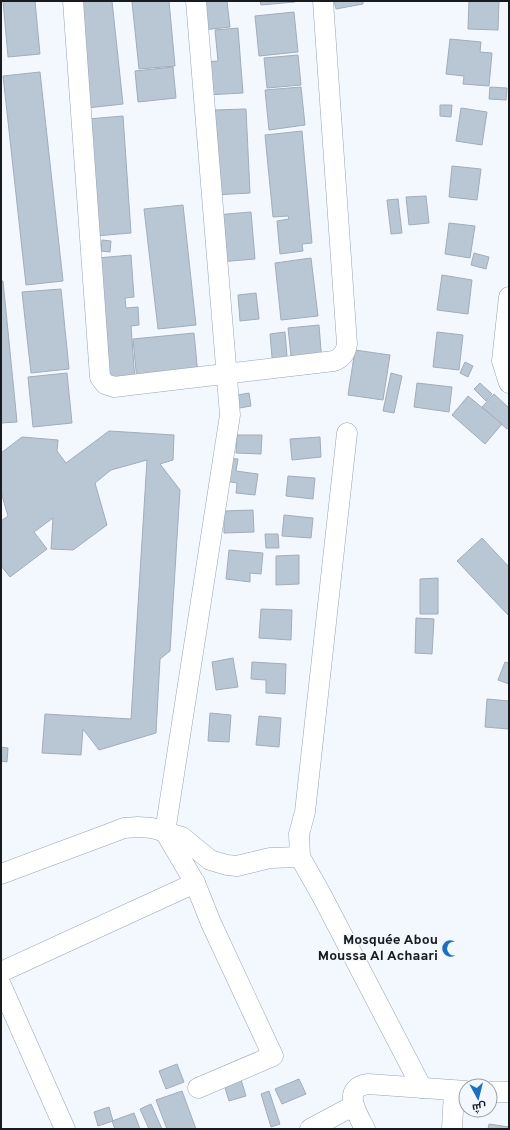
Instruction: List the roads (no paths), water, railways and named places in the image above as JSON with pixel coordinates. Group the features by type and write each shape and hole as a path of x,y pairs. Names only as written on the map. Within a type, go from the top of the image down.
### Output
{"street":[{"path":"73,1 100,377 105,384 114,387 334,361 343,355 346,348 323,1"},
{"path":"196,1 230,415 165,832 195,883 210,923 273,1056 198,1088"},
{"path":"509,297 502,360 509,383"},
{"path":"347,433 305,812 299,834 300,858 322,896 422,1088"},
{"path":"1,874 124,828 145,828 182,837 210,860 227,866 236,866 270,858 300,858"},
{"path":"1,972 195,883"},
{"path":"1,986 65,1129"},
{"path":"365,1129 353,1106 352,1099 358,1088 364,1085 458,1091"},
{"path":"498,1092 509,1092"},
{"path":"452,1129 458,1100"},
{"path":"310,1129 353,1106"}],"place":[{"name":"Mosquée Abou Moussa Al Achaari","path":"451,948"}]}
